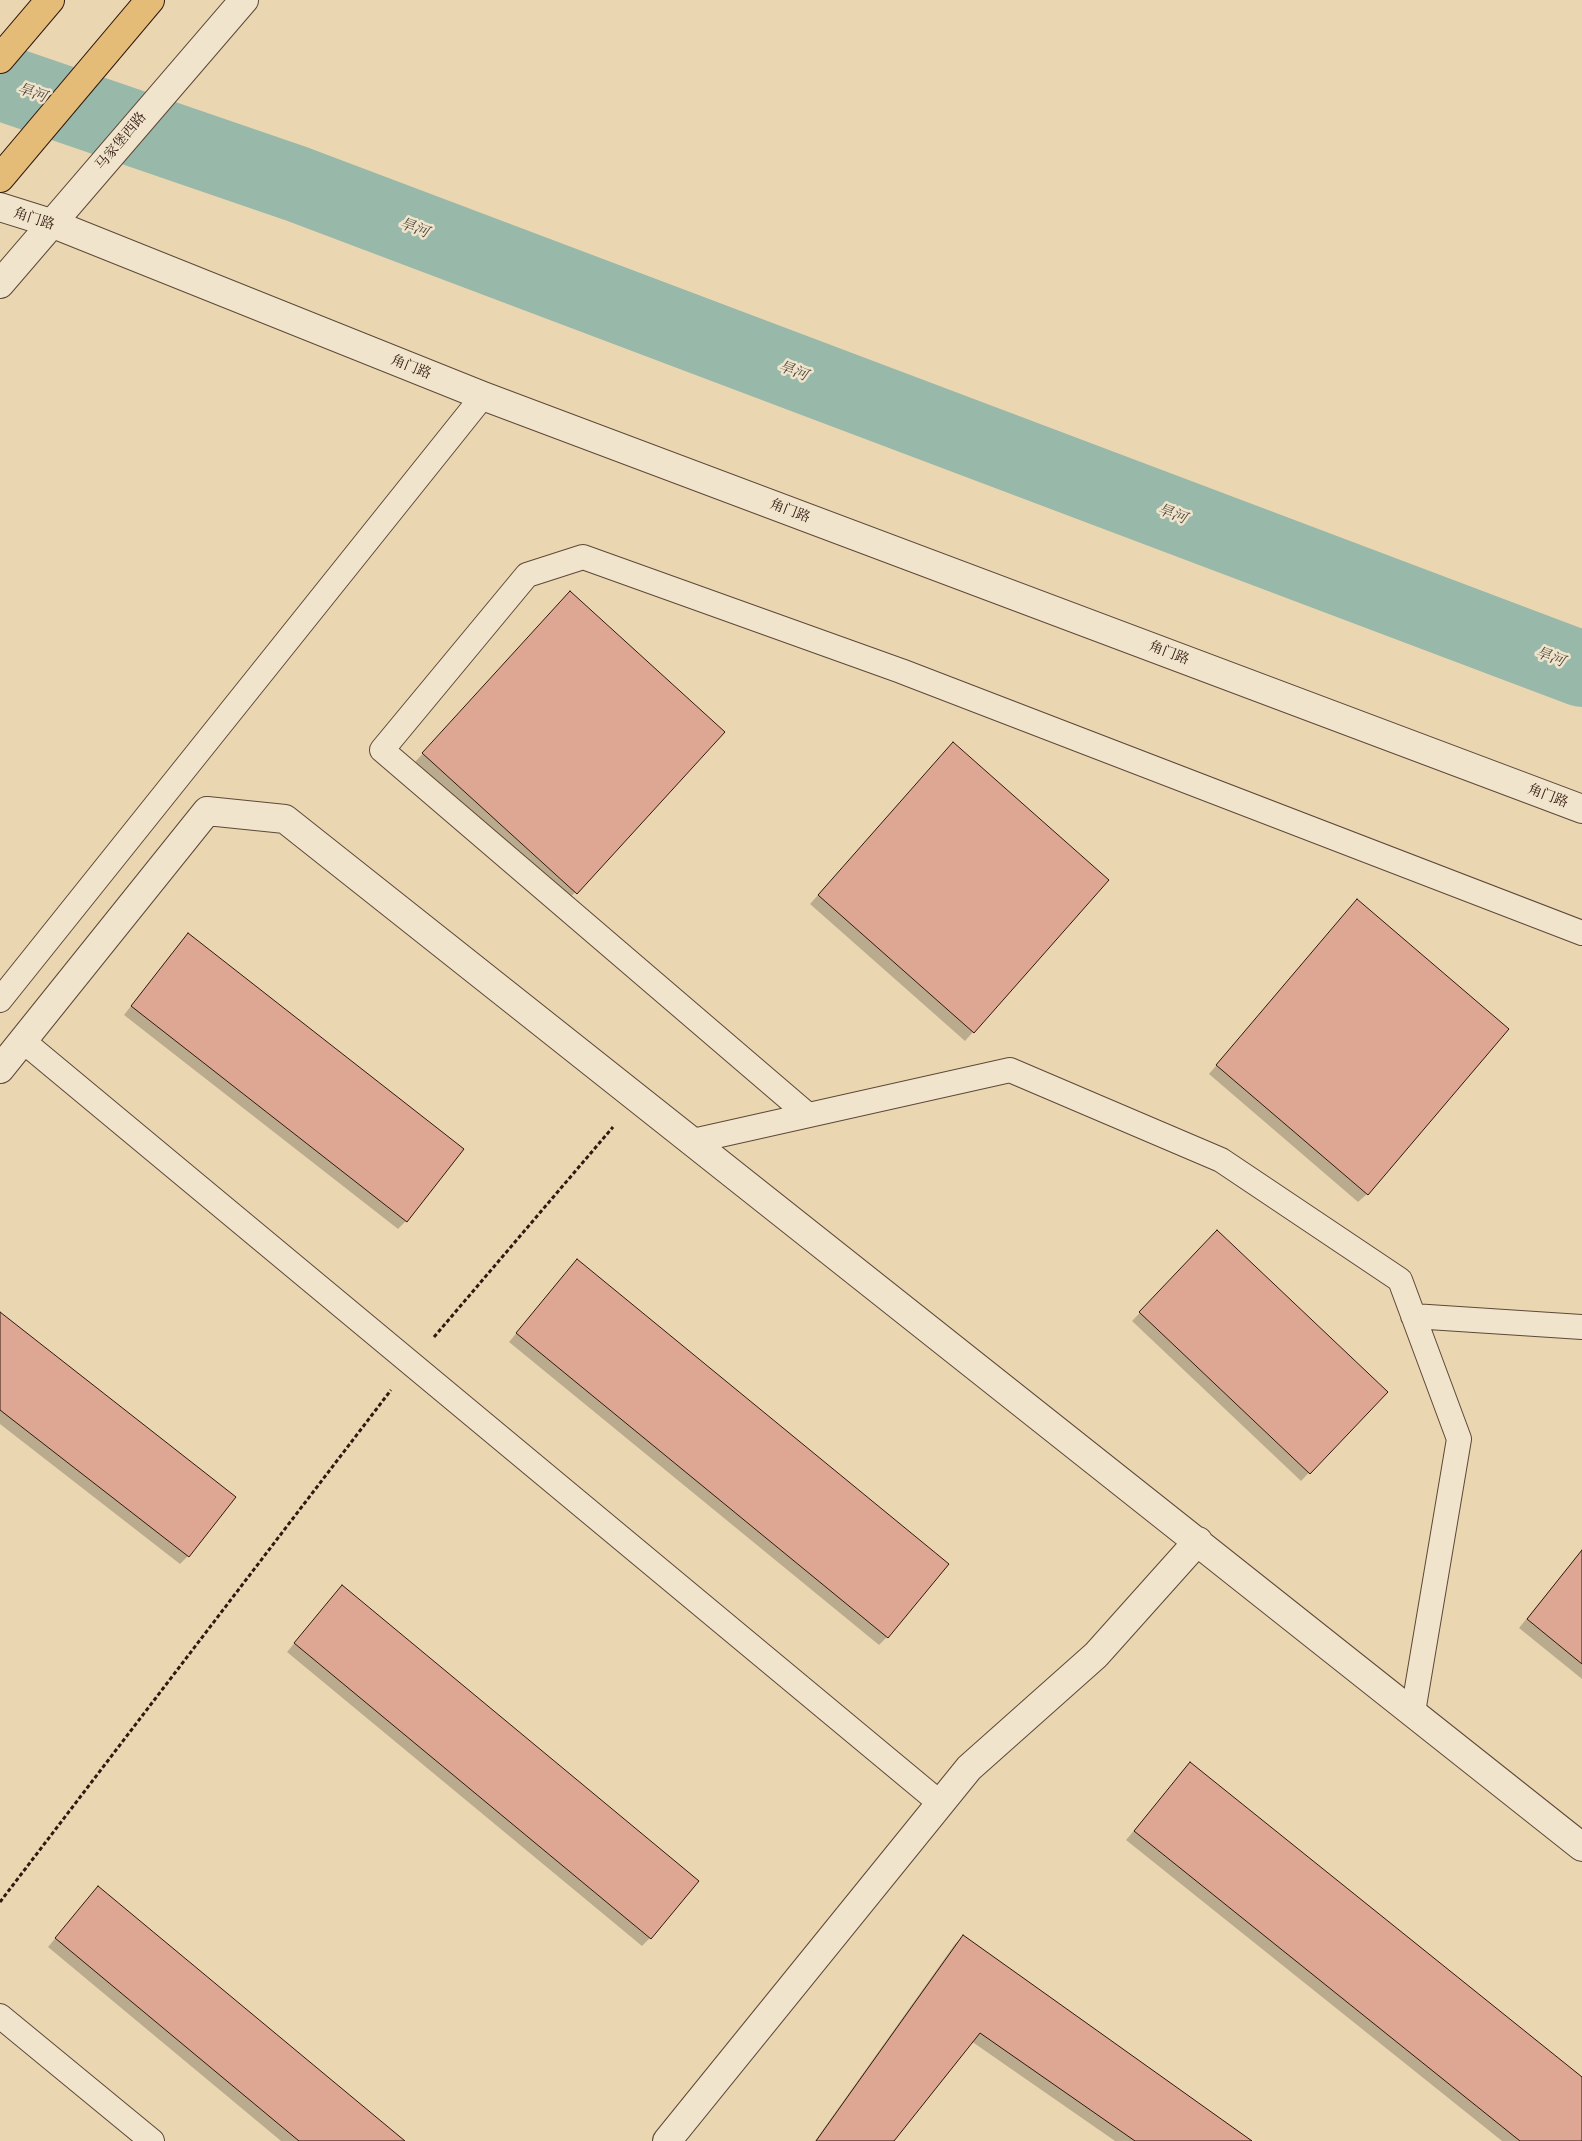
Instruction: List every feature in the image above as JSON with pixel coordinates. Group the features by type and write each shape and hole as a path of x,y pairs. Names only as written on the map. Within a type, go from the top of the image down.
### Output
{"main road":[{"path":"0,59 50,0"},
{"path":"4,174 150,0"}],"street":[{"name":"马家堡西路","path":"0,284 244,0"},
{"name":"角门路","path":"0,207 51,223 484,396 1582,809"},
{"path":"0,1070 207,811 285,819 1582,1847"},
{"path":"667,2141 969,1768 1096,1655 1198,1541"}],"lane":[{"path":"0,1000 484,396"},
{"path":"808,1116 382,750 527,575 583,557 901,671 1582,933"},
{"path":"23,1041 940,1803"},
{"path":"693,1141 1010,1070 1221,1160 1400,1280 1459,1439 1413,1712"},
{"path":"1413,1316 1582,1327"},
{"path":"0,2016 152,2141"}],"path":[{"path":"0,1902 411,1364 638,1098"}],"building":[{"path":"570,591 725,732 577,894 422,753"},
{"path":"953,742 1109,880 974,1033 818,895"},
{"path":"1357,899 1509,1029 1368,1195 1216,1065"},
{"path":"188,933 464,1149 407,1222 131,1006"},
{"path":"1217,1230 1388,1392 1310,1474 1139,1312"},
{"path":"577,1259 949,1564 888,1638 516,1333"},
{"path":"0,1312 236,1497 189,1557 0,1410"},
{"path":"1582,1550 1582,1664 1527,1619"},
{"path":"342,1585 699,1881 651,1939 294,1643"},
{"path":"1190,1762 1582,2077 1582,2141 1520,2141 1134,1831"},
{"path":"98,1886 405,2141 299,2141 55,1938"},
{"path":"963,1935 1252,2141 1135,2141 980,2033 894,2141 816,2141"}],"waterway":[{"name":"旱河","path":"0,82 297,184 1582,669"}]}
